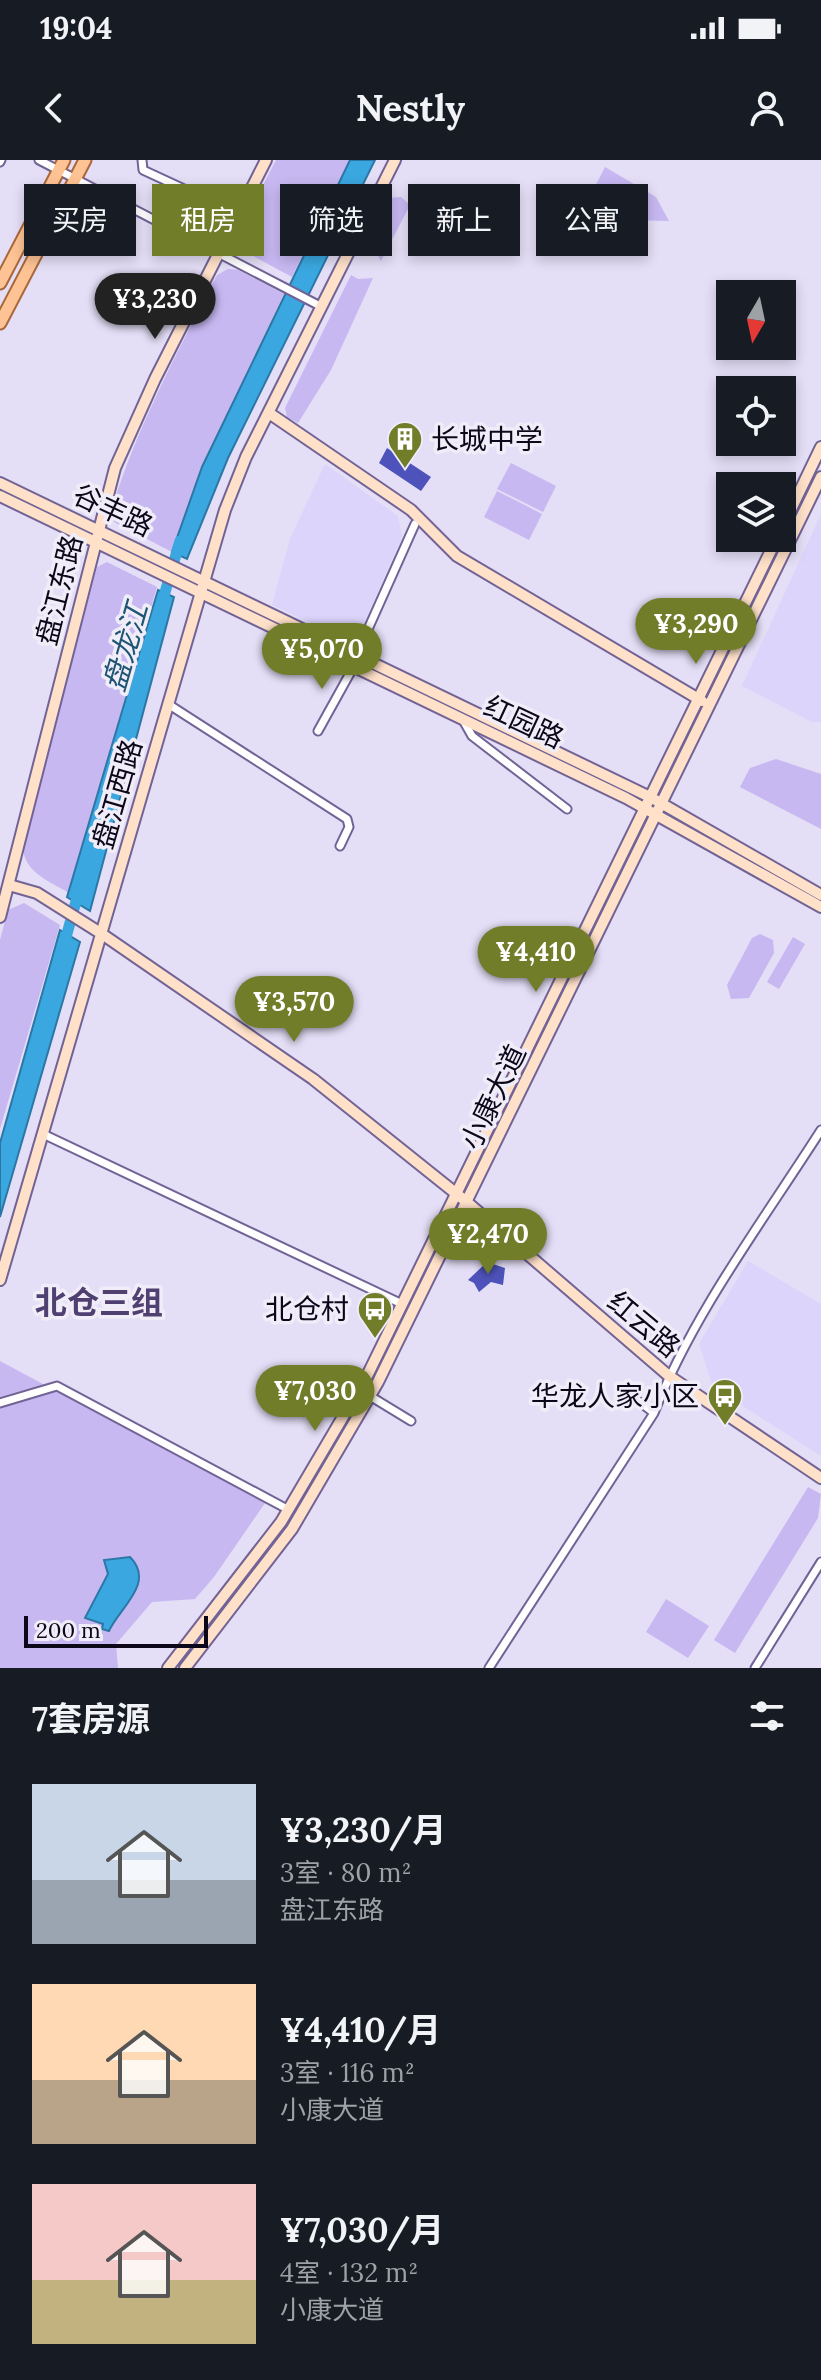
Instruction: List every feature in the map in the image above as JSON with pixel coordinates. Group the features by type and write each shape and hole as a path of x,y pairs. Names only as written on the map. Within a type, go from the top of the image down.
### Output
{"main road":[{"path":"0,323 85,160"},
{"name":"盘江东路","path":"254,184 266,160"},
{"name":"盘江西路","path":"0,1280 2,1263 43,1134 97,931 225,510 318,305 395,160"},
{"path":"0,283 61,165"},
{"name":"盘江东路","path":"0,917 4,884 126,439 218,256"},
{"path":"269,413 411,510 457,556 711,705"},
{"path":"796,500 821,449"},
{"name":"小康大道","path":"191,1666 292,1529 370,1396 664,804 821,477"},
{"name":"谷丰路","path":"0,483 154,556 187,573 202,586"},
{"name":"谷丰路","path":"0,496 183,585 202,586"},
{"name":"小康大道","path":"168,1668 289,1510 367,1376 770,552"},
{"name":"红园路","path":"202,586 355,661 652,798 821,895"},
{"name":"红园路","path":"355,661 463,720 658,814 821,907"},
{"name":"红云路","path":"4,884 37,893 313,1079 468,1203 669,1376 821,1478"}],"street":[{"path":"39,160 61,165 75,179 152,219"},
{"path":"142,160 143,170 173,184"},
{"path":"225,256 318,305"},
{"path":"318,731 355,661 415,524"},
{"path":"168,704 347,819 349,827 340,846"},
{"path":"463,720 472,736 567,809"},
{"path":"489,1668 654,1413 669,1376 821,1130"},
{"path":"43,1134 402,1304"},
{"path":"0,1403 57,1386 289,1510"},
{"path":"624,1390 654,1413"},
{"path":"370,1396 411,1421"},
{"path":"755,1668 821,1562"}],"shaded area":[{"path":"276,160 350,160 338,184 280,184 280,256 302,256 292,277 253,256 264,256 264,184"},
{"path":"605,167 634,184 596,184"},
{"path":"648,192 656,197 669,221 648,221"},
{"path":"401,197 408,203 408,209 392,240 392,198"},
{"path":"228,269 238,270 284,294 202,467 172,552 114,522 110,515 158,392 217,275"},
{"path":"351,275 358,279 373,278 331,370 298,423 287,417 285,408"},
{"path":"511,463 556,486 543,512 497,489"},
{"path":"325,464 398,516 402,537 359,634 344,638 272,605 290,539"},
{"path":"497,491 542,514 529,540 484,517"},
{"path":"821,514 821,722 812,722 742,686"},
{"path":"107,562 157,587 69,893 32,869 27,863 23,846 97,567"},
{"path":"776,759 821,774 821,829 740,787 750,768"},
{"path":"24,903 60,925 0,1129 0,940 8,910"},
{"path":"760,934 773,940 774,953 749,998 731,999 727,985 752,938"},
{"path":"793,937 805,944 779,989 767,982"},
{"path":"748,1261 821,1304 821,1456 713,1387 699,1344"},
{"path":"0,1361 265,1503 195,1599 152,1602 116,1644 118,1668 0,1668"},
{"path":"808,1487 821,1494 818,1518 735,1653 714,1640"},
{"path":"666,1599 709,1626 688,1658 646,1632"}],"water":[{"path":"350,160 375,160 363,184 338,184"},
{"path":"304,256 328,256 228,458 187,559 172,552 202,467"},
{"path":"158,590 174,597 90,911 67,897"},
{"path":"60,930 80,942 0,1217 0,1143"},
{"path":"130,1557 137,1567 137,1586 109,1631 102,1629 103,1624 85,1618 108,1574 104,1560"}],"building":[{"name":"长城中学","path":"387,448 431,477 421,491 379,463"},
{"path":"487,1262 505,1268 503,1285 491,1282 479,1292 468,1280"}],"waterway":[{"name":"盘龙江","path":"161,606 180,541"},
{"name":"盘龙江","path":"63,948 80,887"}],"place":[{"name":"长城中学","path":"405,470"},
{"name":"北仓村","path":"375,1340"},
{"name":"华龙人家小区","path":"725,1427"}],"district":[{"name":"北仓三组","path":"99,1302"}]}
